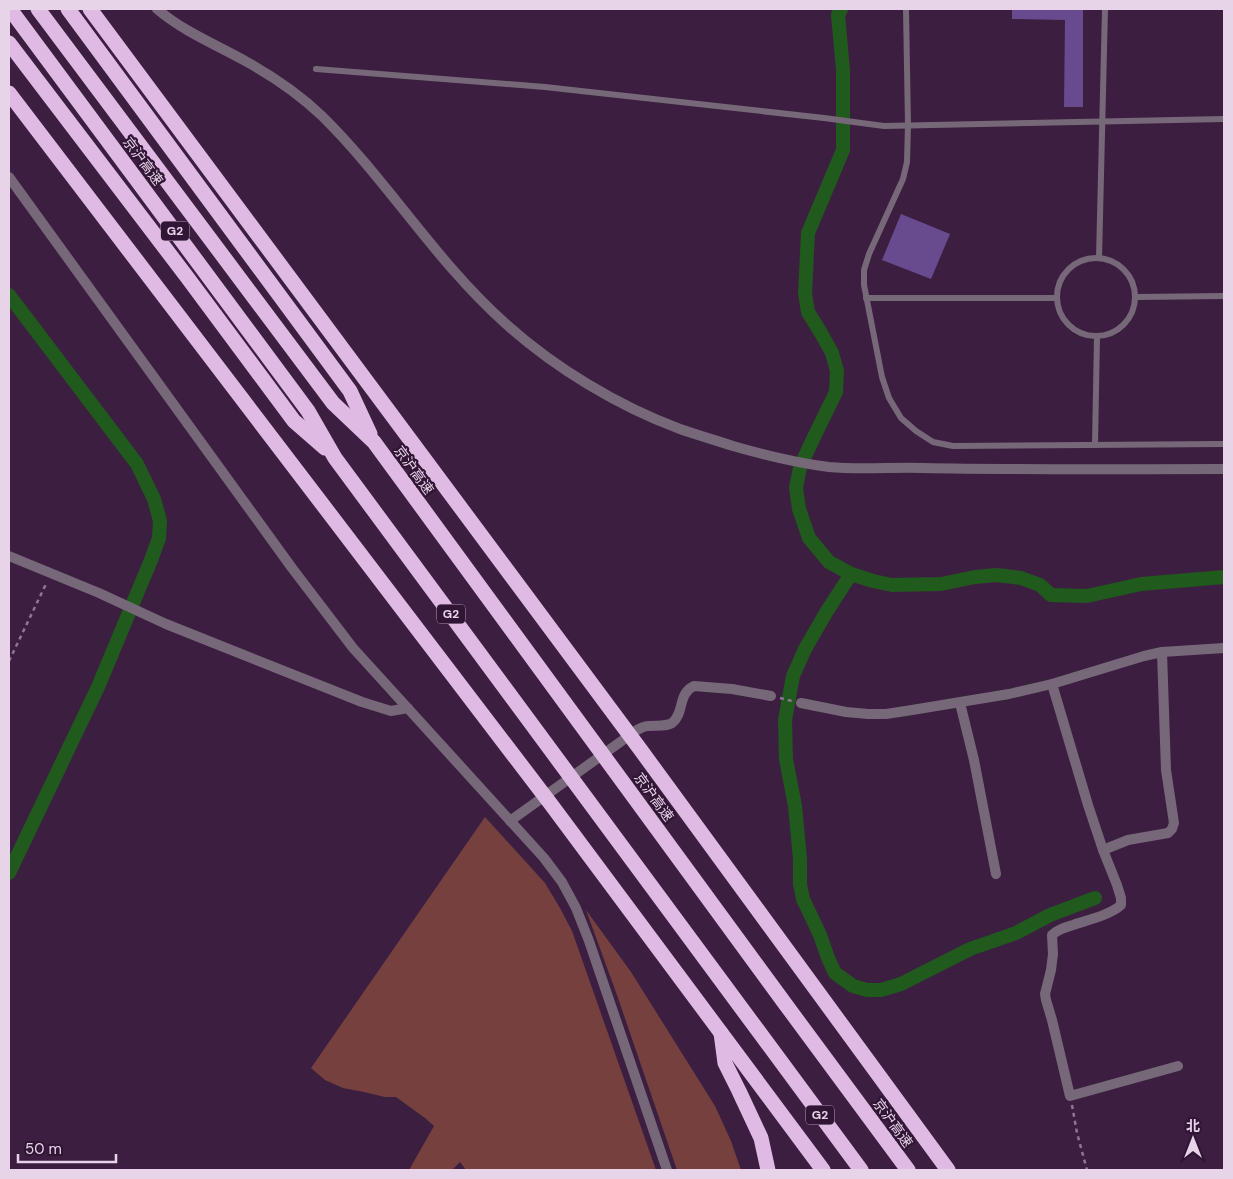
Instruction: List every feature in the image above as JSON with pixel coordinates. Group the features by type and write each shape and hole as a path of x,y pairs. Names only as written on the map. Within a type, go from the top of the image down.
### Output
{"highway":[{"name":"京沪高速","path":"10,9 308,411 335,458 860,1168"},
{"name":"京沪高速","path":"38,9 333,403 374,442 908,1170"},
{"name":"京沪高速","path":"68,9 350,391 374,442"},
{"path":"90,9 640,749 948,1170"},
{"name":"京沪高速","path":"9,43 294,421 335,458"},
{"path":"9,93 550,802 823,1170"},
{"path":"720,1032 725,1063 761,1138 768,1170"}],"street":[{"path":"157,9 182,28 249,62 286,86 321,115 360,157 433,247 470,288 506,324 540,352 584,382 618,401 678,429 765,455 830,467 1224,469"},
{"path":"9,177 292,568 353,648 544,858 562,882 576,908 589,941 667,1170"},
{"path":"9,556 99,593 166,624 362,702 391,711 408,708"},
{"path":"801,703 846,712 868,714 912,710 1009,694 1052,684 1162,652 1224,648"},
{"path":"1103,850 1128,840 1168,833 1174,823 1166,770 1162,652"},
{"path":"1052,684 1088,805 1121,898 1121,905 1109,913 1061,929 1052,935 1053,954 1045,994 1070,1096 1178,1066"},
{"path":"510,821 637,730 646,726 666,725 672,722 676,718 688,688 694,686 717,687 771,696"},
{"path":"960,702 974,760 996,874"}],"lane":[{"path":"906,9 907,162 903,179 868,254 864,270 866,298 882,377 890,398 901,418 933,442 952,446 1224,444"},
{"path":"1099,258 1104,9"},
{"path":"316,69 545,88 884,126 1224,119"},
{"path":"1099,258 1108,260 1122,268 1132,281 1136,297 1132,315 1126,323 1119,330 1111,334 1097,337 1083,334 1067,324 1061,316 1056,298 1060,282 1069,269 1083,260 1099,258"},
{"path":"1136,297 1224,296"},
{"path":"866,298 1056,298"},
{"path":"1095,445 1097,337"}],"path":[{"path":"9,661 51,574"},
{"path":"771,696 801,703"},
{"path":"1070,1096 1077,1134 1087,1170"}],"shaded area":[{"path":"485,817 545,883 572,931 656,1170 466,1170 460,1162 452,1170 409,1170 434,1126 396,1097 385,1097 343,1088 325,1080 311,1068"},
{"path":"586,910 631,972 715,1106 731,1141 741,1170 677,1170"}],"building":[{"path":"1012,9 1083,9 1083,107 1064,107 1065,20 1012,19"},
{"path":"901,214 950,234 931,279 882,260"}],"waterway":[{"path":"841,9 838,15 843,70 843,150 808,233 805,293 808,312 832,353 837,371 836,392 800,467 796,488 799,509 809,538 829,562 851,574 892,585 941,584 975,577 997,575 1021,578 1040,585 1051,595 1087,596 1141,584 1224,577"},
{"path":"9,295 137,464 154,499 160,521 159,538 151,560 98,687 9,873"},
{"path":"851,574 805,649 793,676 785,720 786,759 795,806 800,859 800,884 803,899 835,973 853,986 867,990 881,990 901,984 970,949 1016,933 1050,915 1095,898"}]}
